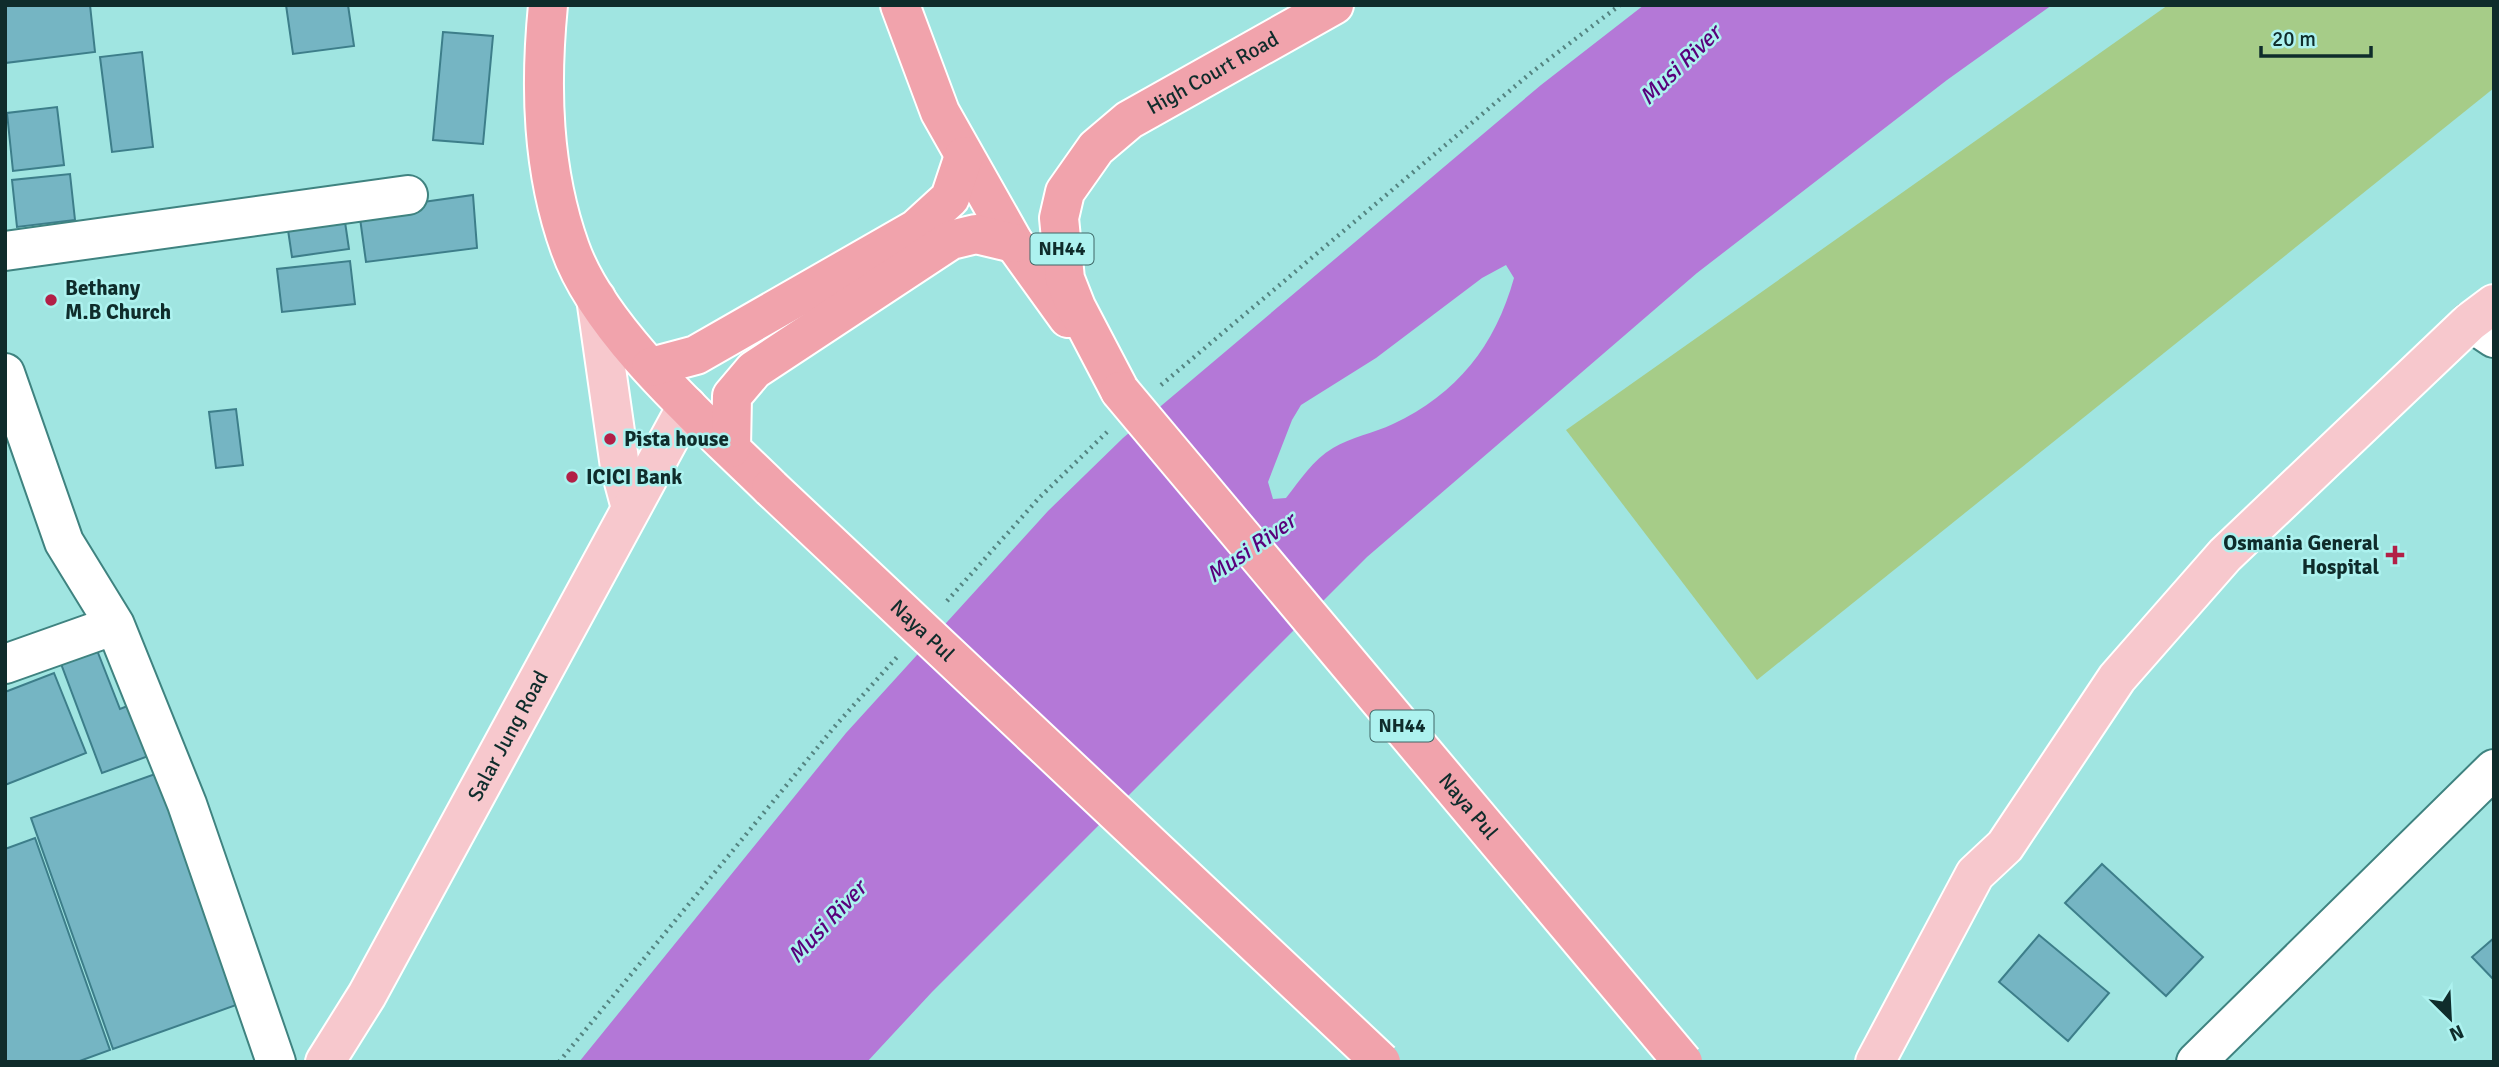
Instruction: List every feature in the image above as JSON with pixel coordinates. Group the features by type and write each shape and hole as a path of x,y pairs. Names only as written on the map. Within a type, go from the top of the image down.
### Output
{"highway":[{"name":"Naya Pul","path":"548,5 542,67 545,134 555,194 570,250 597,298 651,367 771,488 1381,1062"},
{"path":"651,367 696,355 916,229 950,198 964,156 940,112 900,5"},
{"name":"High Court Road","path":"1130,402 1076,307 1065,279 1059,218 1065,192 1096,148 1129,120 1334,5"},
{"name":"NH44","path":"964,156 1014,243"},
{"path":"731,448 732,396 754,370 951,240 976,234 1014,243 1130,402"},
{"name":"Naya Pul","path":"1130,402 1684,1062"}],"main road":[{"path":"597,298 620,467 631,508"},
{"path":"1875,1062 1975,874 2005,846 2117,678 2225,555 2486,321"},
{"name":"Salar Jung Road","path":"325,1062 367,995 687,406"},
{"path":"1904,1062 1995,885 2005,846"}],"street":[{"path":"5,251 408,195"},
{"path":"5,373 14,427 64,542 115,625 187,804 276,1062"},
{"path":"5,664 115,625"},
{"path":"2196,1062 2494,769"}],"path":[{"path":"937,612 1038,498 1130,402 1532,72 1620,5"},
{"path":"559,1062 836,726 900,653"}],"green space":[{"path":"2168,5 2494,5 2494,88 1757,680 1566,430"}],"water":[{"name":"Musi River","path":"1644,5 2052,5 1947,80 1697,273 1367,557 932,992 867,1062 579,1062 846,733 1048,511 1123,438 1541,85","holes":["1506,265 1514,278 1496,325 1484,346 1454,383 1416,412 1333,448 1313,464 1286,498 1273,499 1268,482 1292,420 1301,405 1376,358 1482,278"]}],"building":[{"path":"5,5 90,5 95,52 5,63"},
{"path":"286,5 348,5 354,46 293,54"},
{"path":"443,32 493,36 483,144 433,140"},
{"path":"142,52 153,147 112,152 100,57"},
{"path":"57,107 64,165 13,171 7,113"},
{"path":"70,174 75,220 17,227 12,180"},
{"path":"473,195 477,248 366,262 359,211"},
{"path":"345,222 349,249 292,257 288,230"},
{"path":"350,261 355,304 282,312 277,269"},
{"path":"236,409 243,465 216,468 209,412"},
{"path":"93,640 120,709 135,703 154,754 102,773 57,653"},
{"path":"54,673 86,753 5,785 5,692"},
{"path":"158,773 239,1004 113,1049 31,818"},
{"path":"35,838 110,1050 77,1062 5,1062 5,849"},
{"path":"2102,864 2203,957 2166,996 2065,903"},
{"path":"2039,935 2109,993 2068,1041 1999,982"},
{"path":"2494,938 2494,980 2472,957"}],"place":[{"name":"Bethany M.B Church","path":"51,300"},
{"name":"Pista house","path":"610,439"},
{"name":"ICICI Bank","path":"572,477"},
{"name":"Osmania General Hospital","path":"2395,555"}]}
